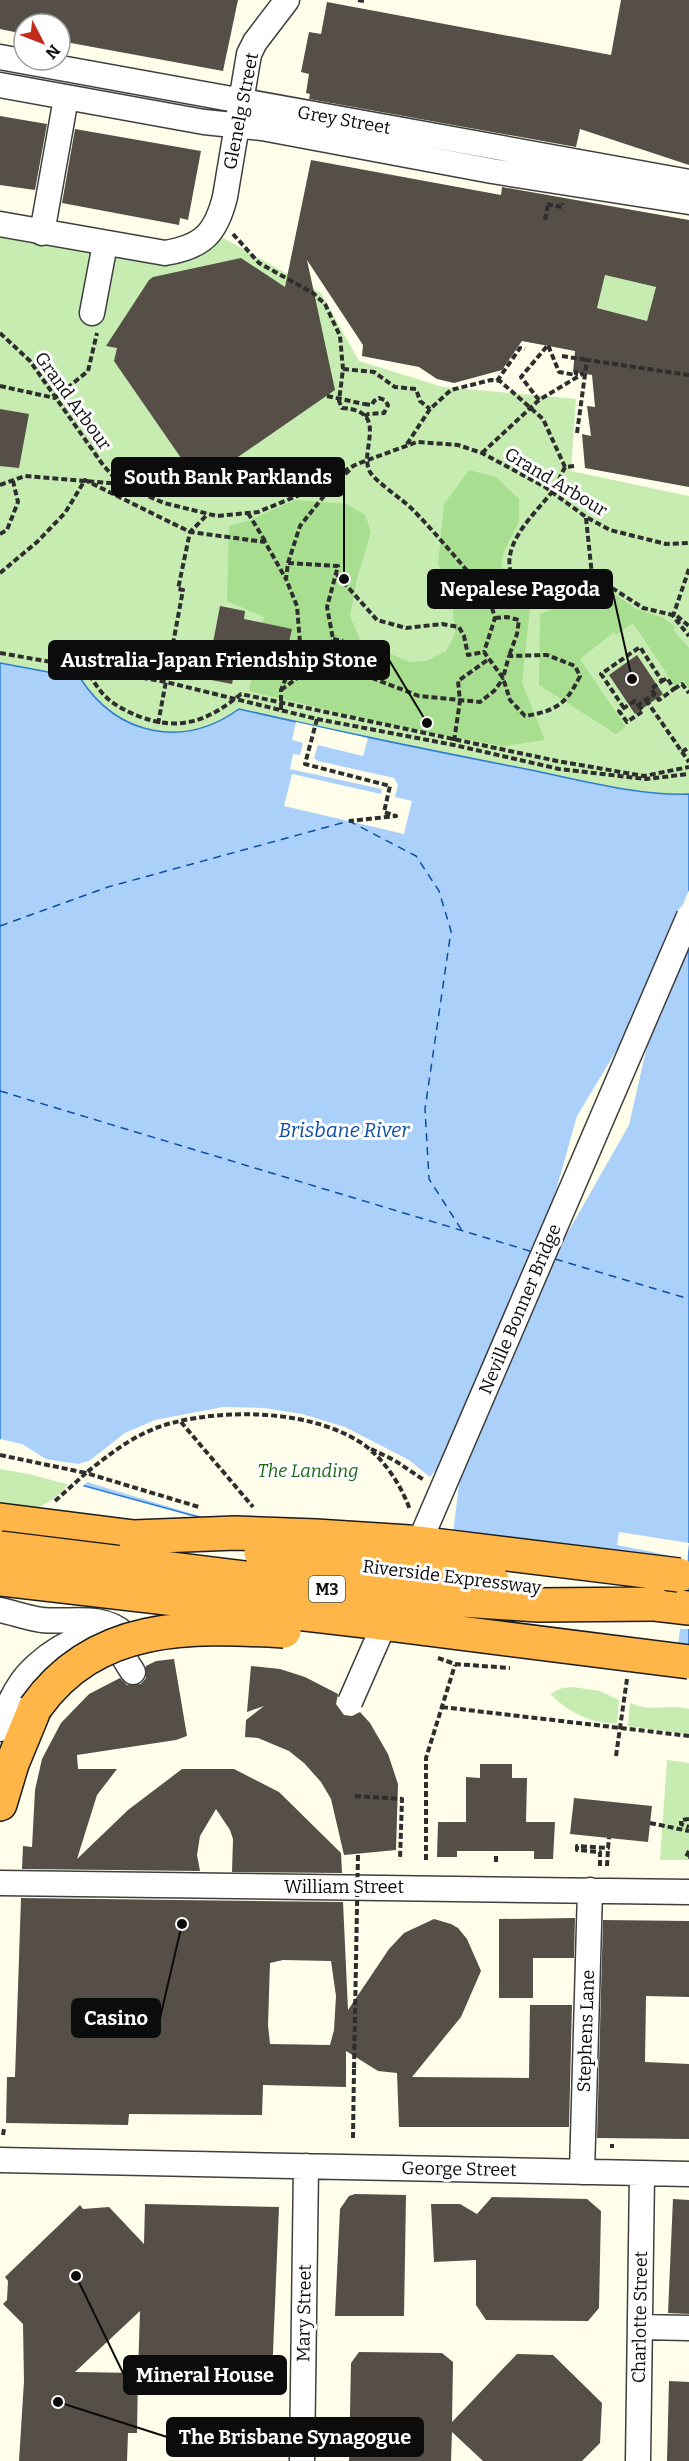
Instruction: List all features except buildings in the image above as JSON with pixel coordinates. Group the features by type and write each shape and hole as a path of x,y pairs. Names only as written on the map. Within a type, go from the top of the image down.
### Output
{"highway":[{"name":"Riverside Expressway","path":"0,1520 689,1608"},
{"name":"M3","path":"134,1537 235,1533 408,1542 684,1575"},
{"name":"M3","path":"0,1548 342,1590 432,1598 538,1605 655,1604"},
{"name":"M3","path":"0,1579 374,1622 689,1662"},
{"name":"M3","path":"0,1804 12,1764 35,1708 56,1682 80,1661 115,1643 145,1635 183,1630 225,1629 354,1635 480,1637"}],"street":[{"name":"Glenelg Street","path":"222,232 220,218 249,54 255,42 287,0"},
{"name":"Grey Street","path":"0,57 689,182"},
{"name":"Grey Street","path":"0,85 235,126 262,128 492,171 689,202"},
{"path":"42,233 66,98"},
{"path":"0,224 165,253 188,248 222,232"},
{"path":"92,313 105,244"},
{"name":"Neville Bonner Bridge","path":"350,1702 689,916"},
{"path":"0,1610 44,1620 86,1619 104,1622 117,1628 127,1637 139,1669 105,1639 90,1637 70,1643 49,1655 22,1681 9,1703 0,1730"},
{"name":"William Street","path":"0,1883 689,1892"},
{"name":"Stephens Lane","path":"582,2172 590,1890"},
{"name":"George Street","path":"0,2160 689,2174"},
{"name":"Mary Street","path":"302,2461 306,2166"},
{"name":"Charlotte Street","path":"638,2461 642,2174"},
{"path":"640,2327 689,2328"}],"path":[{"path":"358,0 364,1"},
{"path":"545,220 548,204"},
{"path":"222,232 259,263 313,293 325,304 340,336 343,369 339,401 342,408 352,408 365,417 369,424 370,472 411,508 470,574 510,572"},
{"name":"Grand Arbour","path":"0,333 30,361 103,465 120,484 164,503 217,516 258,512 302,494 368,459 417,442 458,445 482,453 552,491 586,517 610,530 666,544 689,543"},
{"path":"539,400 521,377 548,345 559,372 576,375 576,372 575,379"},
{"path":"497,381 520,348 525,349"},
{"path":"562,356 689,375"},
{"path":"577,433 587,360"},
{"path":"343,369 374,372 395,387 416,389 420,401 430,409"},
{"path":"482,453 539,400 585,373"},
{"path":"406,446 430,409 451,390 491,380 500,381 543,419 565,467"},
{"path":"0,386 55,398"},
{"path":"327,396 372,405 380,398 385,400 388,405 384,414 368,414 365,417"},
{"path":"286,579 288,563 300,526 331,487 357,464"},
{"path":"565,467 574,466"},
{"path":"565,467 552,491 533,512 511,548 510,572 515,582 543,592 592,576"},
{"path":"0,485 25,476 120,484"},
{"path":"85,480 190,532 265,542"},
{"path":"1,570 37,542 64,513 85,480"},
{"path":"0,534 7,530 18,502 13,481"},
{"path":"248,513 286,579 297,606 300,644 280,690 281,710"},
{"path":"158,724 183,590 178,590 190,532 208,514"},
{"path":"586,517 592,576"},
{"path":"280,690 329,655 333,639 327,608 338,566 288,563"},
{"path":"689,569 673,615 689,636"},
{"path":"482,573 495,618 484,652"},
{"path":"337,574 377,620 406,628 442,624 459,627 464,636 468,655 484,652"},
{"path":"592,576 643,608 673,615 689,626"},
{"path":"329,655 372,678 419,696 480,702 494,691 503,678 517,634 519,620 507,617 495,618"},
{"path":"333,639 343,641"},
{"path":"624,708 601,674 640,647 662,681"},
{"path":"0,652 166,682 317,719 644,776 689,767"},
{"path":"484,652 503,678 510,700 525,716 551,711 572,693 580,676 575,666 547,655 509,656"},
{"path":"454,742 460,701 458,681 489,659"},
{"path":"84,666 103,694 127,712 158,724 183,724 213,715 241,694 454,742 559,769 645,779 689,774"},
{"path":"674,689 667,678 651,689 659,700 682,684 689,693"},
{"path":"638,705 655,694"},
{"path":"646,700 689,762"},
{"path":"635,701 638,705 643,711 627,723 619,711 635,701"},
{"path":"317,719 305,764 390,786 384,812 396,816 349,821"},
{"path":"682,752 689,747"},
{"path":"53,1503 86,1473 125,1443 152,1430 181,1422 225,1415 264,1415 300,1420 345,1434 367,1447 388,1469 405,1496 414,1520"},
{"path":"181,1422 256,1511"},
{"path":"0,1455 86,1473"},
{"path":"426,1860 426,1758 455,1664"},
{"path":"616,1756 625,1698"},
{"path":"442,1707 689,1736"},
{"path":"355,1796 402,1799 400,1860"},
{"path":"689,1818 681,1820 681,1824 689,1829"},
{"path":"650,1823 689,1829"},
{"path":"607,1866 609,1838"},
{"path":"600,1866 600,1852 577,1850 577,1846 608,1848"},
{"path":"689,1851 686,1857 689,1857"},
{"path":"353,2138 358,1854"},
{"path":"496,1856 496,1863"}],"green space":[{"path":"0,224 165,253 211,231 321,293 359,361 443,387 576,399 571,471 689,496 689,794 650,792 610,786 239,709 217,722 195,729 174,732 152,731 132,724 113,713 95,698 80,678 0,663"},
{"path":"605,275 656,287 647,321 597,308"},
{"path":"469,470 496,477 519,499 519,522 504,551 501,564 511,597 530,608 522,683 545,740 502,746 404,728 249,691 264,617 227,601 229,526 248,521 295,500 347,504 365,515 371,532 357,579 350,616 361,642 410,662 426,661 446,651 455,634 452,595 438,564 444,504"},
{"path":"606,588 636,609 662,617 676,627 673,630 689,648 689,689 683,680 675,686 633,623 616,635 614,632 580,659 626,727 616,734 539,685 540,614"},
{"path":"0,1461 71,1480 57,1496 37,1508 24,1510 0,1507"},
{"path":"573,1687 600,1691 619,1700 617,1724 580,1716 550,1694 562,1688"},
{"path":"630,1703 654,1708 689,1709 689,1734 628,1726"},
{"path":"667,1760 689,1763 689,1860 660,1860"}],"water":[{"name":"Brisbane River","path":"0,663 80,678 95,698 113,713 132,724 153,730 174,732 196,729 218,722 239,709 610,786 650,792 689,794 689,1655 310,1541 191,1515 30,1471 0,1466"}],"pier":[{"path":"296,722 368,738 363,756 318,745 314,758 318,761 394,778 398,785 395,797 412,801 404,834 284,806 292,774 381,794 382,789 290,769 293,754 300,755 303,743 292,740"},
{"path":"689,890 689,935 652,1024 629,1125 560,1246 457,1475 460,1477 453,1533 667,1560 667,1555 617,1545 619,1532 689,1543 684,1589 689,1590 689,1629 680,1629 678,1646 544,1636 402,1585 309,1544 193,1518 206,1518 87,1482 81,1488 0,1469 0,1439 22,1444 46,1459 78,1464 89,1461 125,1433 155,1420 223,1407 264,1408 302,1414 345,1427 409,1460 430,1477 440,1465 542,1240 577,1116 636,1018"}],"ferry route":[{"path":"0,926 108,887 349,821 416,856 439,891 451,931 425,1109 429,1179 463,1232"},
{"path":"0,1091 533,1252"},
{"path":"555,1259 689,1299"}],"place":[{"name":"South Bank Parklands","path":"344,579"},
{"name":"Nepalese Pagoda","path":"632,679"},
{"name":"Australia-Japan Friendship Stone","path":"427,723"},
{"name":"Casino","path":"182,1924"},
{"name":"Mineral House","path":"76,2276"},
{"name":"The Brisbane Synagogue","path":"58,2402"}],"park label":[{"name":"The Landing","path":"308,1471"}]}
